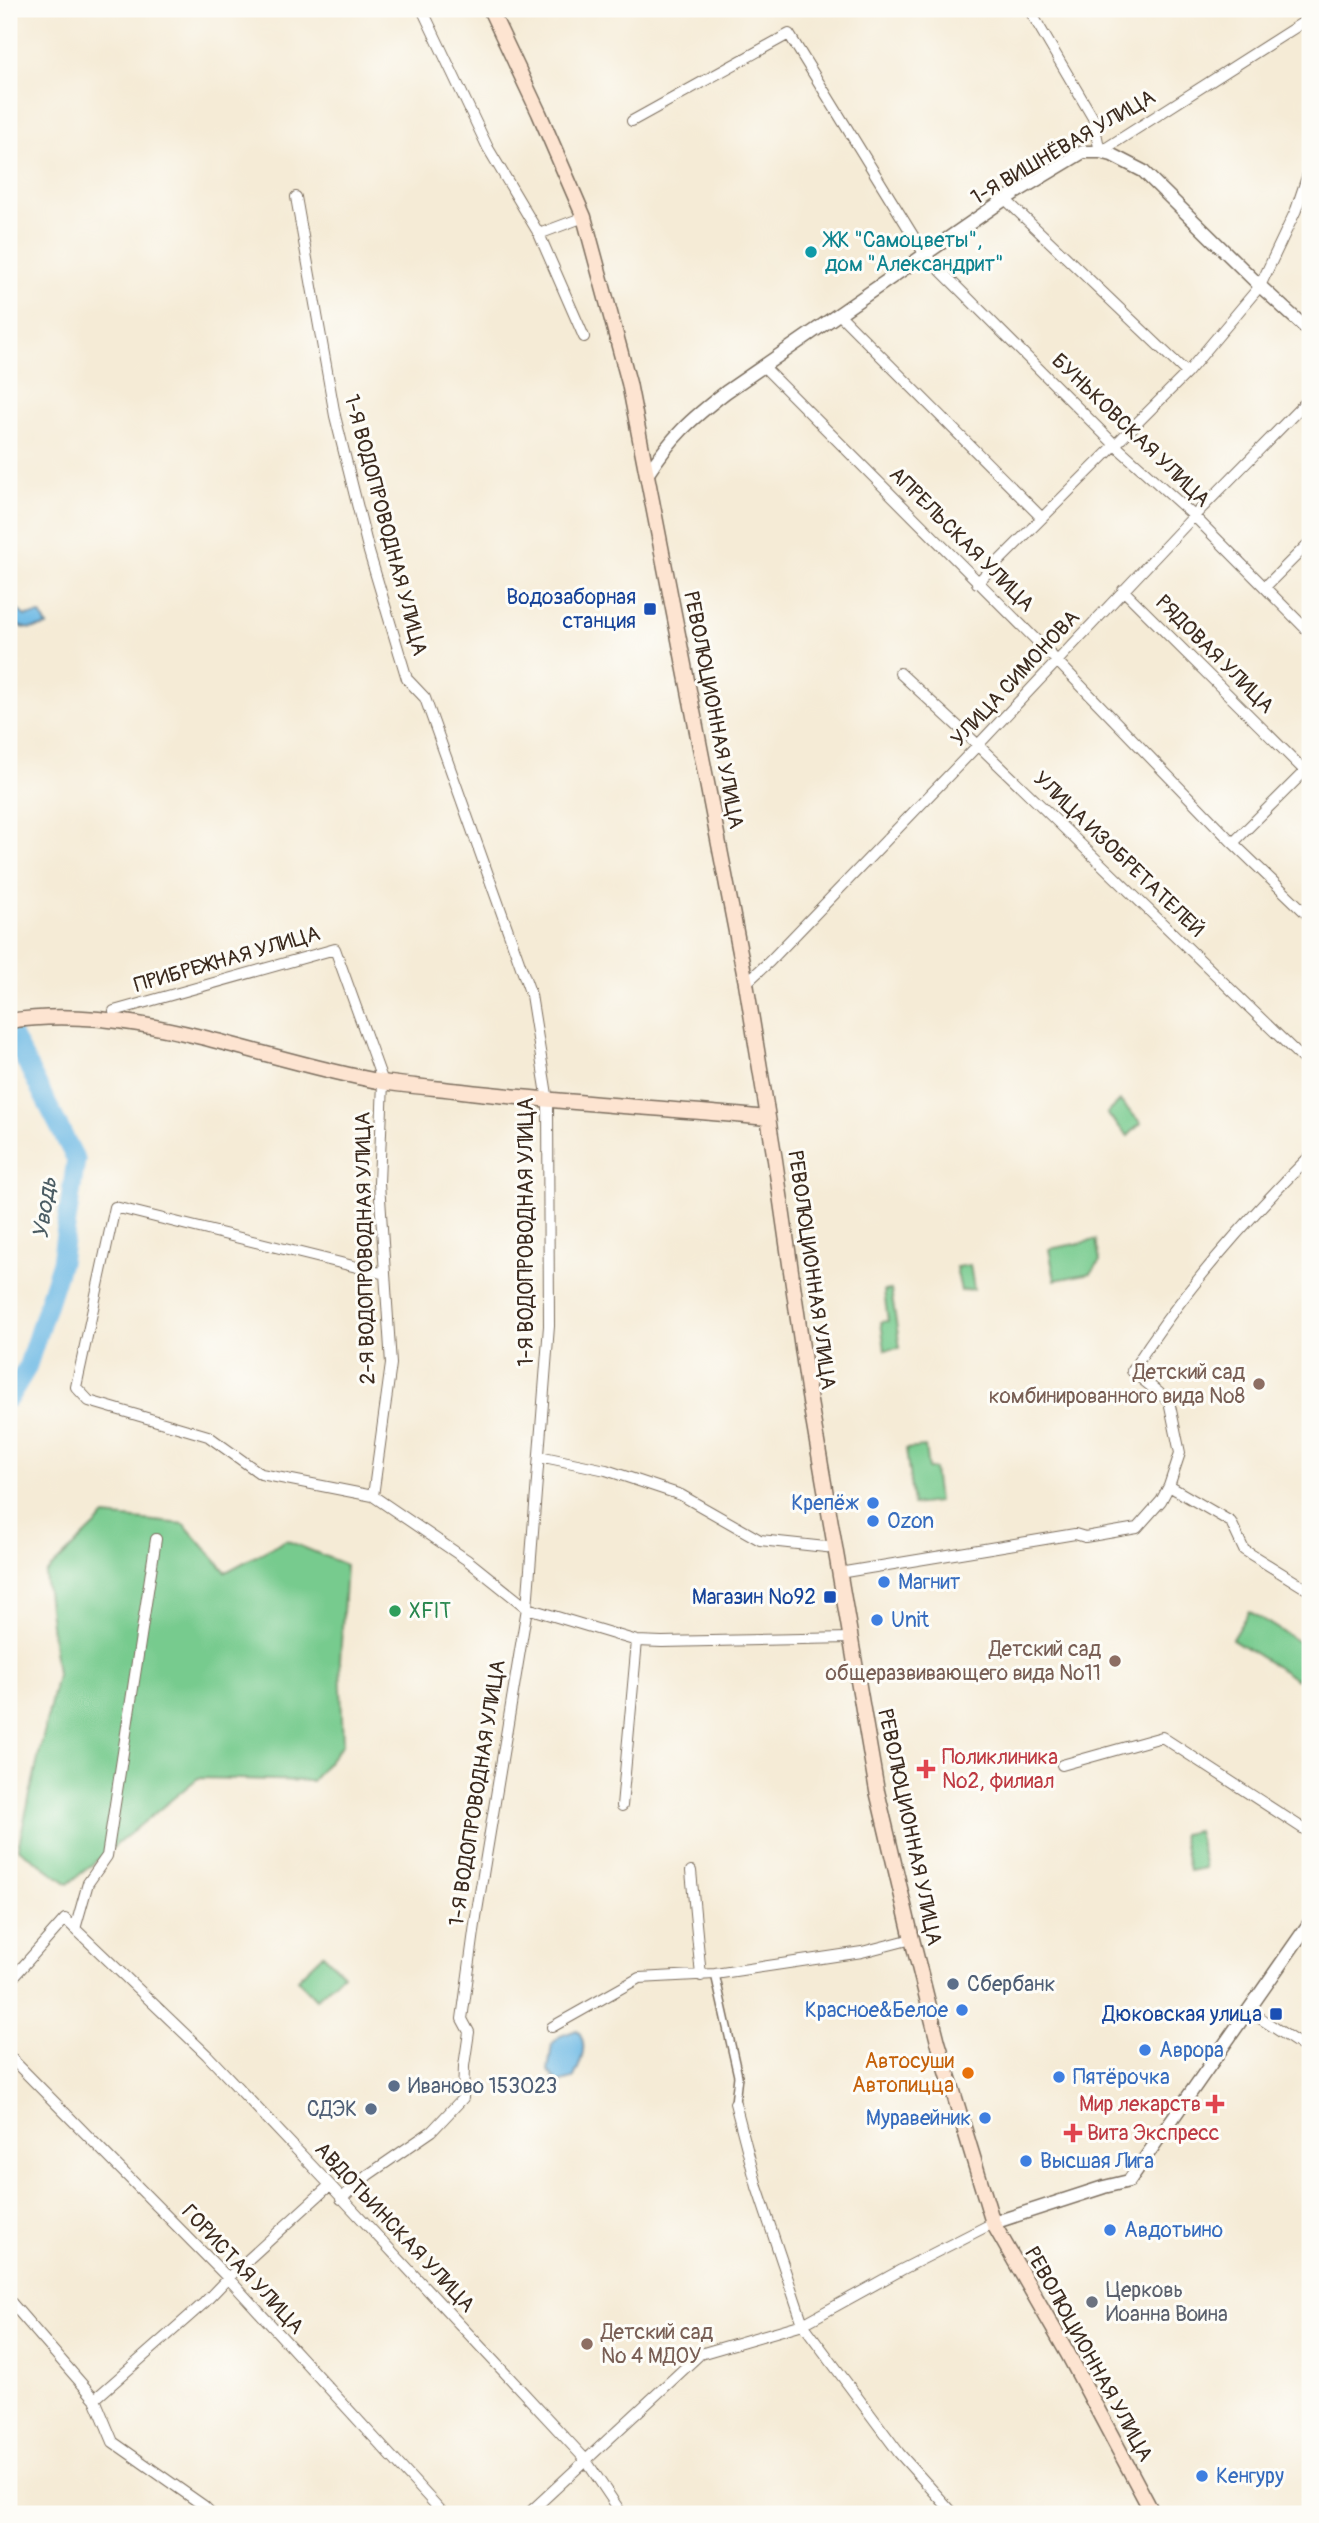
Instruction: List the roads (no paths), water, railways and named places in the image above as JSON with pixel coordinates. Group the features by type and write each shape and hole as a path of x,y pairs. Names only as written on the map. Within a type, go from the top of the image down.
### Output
{"main road":[{"name":"РЕВОЛЮЦИОННАЯ УЛИЦА","path":"490,9 584,217 629,383 746,983 809,1396 877,1791 938,2042 993,2223 1068,2354 1153,2514"},
{"path":"9,1021 39,1017 79,1017 146,1025 383,1082 548,1101 768,1118"}],"street":[{"path":"422,9 488,148 540,234 584,337"},
{"path":"1030,9 1093,118 1100,152 1143,171 1310,332"},
{"name":"1-Я ВИШНЁВАЯ УЛИЦА","path":"647,475 686,423 726,392 1005,199 1083,152 1100,152 1310,18"},
{"name":"БУНЬКОВСКАЯ УЛИЦА","path":"632,121 789,34 925,255 1115,445 1194,516 1310,633"},
{"path":"977,583 1187,373 1260,286 1296,209 1310,168"},
{"name":"1-Я ВОДОПРОВОДНАЯ УЛИЦА","path":"296,197 335,416 369,552 407,679 425,698 531,995 548,1101 549,1326 527,1608 475,1917 462,2019 469,2032 463,2098 432,2131 368,2175 341,2199"},
{"path":"1005,199 1187,373"},
{"path":"540,234 584,217"},
{"path":"839,314 1042,518"},
{"name":"АПРЕЛЬСКАЯ УЛИЦА","path":"764,367 1058,662 1233,843 1310,916"},
{"name":"УЛИЦА СИМОНОВА","path":"746,983 1310,398"},
{"path":"1265,587 1310,542"},
{"name":"РЯДОВАЯ УЛИЦА","path":"1123,590 1309,771"},
{"name":"УЛИЦА ИЗОБРЕТАТЕЛЕЙ","path":"900,673 1310,1066"},
{"path":"1233,843 1309,771"},
{"name":"ПРИБРЕЖНАЯ УЛИЦА","path":"114,1012 335,949 383,1082"},
{"name":"2-Я ВОДОПРОВОДНАЯ УЛИЦА","path":"373,1496 391,1364 379,1183 383,1082"},
{"path":"839,1573 1075,1534 1085,1537 1137,1528 1161,1501 1180,1453 1169,1401 1132,1371 1156,1333 1238,1230 1310,1156"},
{"path":"385,1274 115,1207 76,1387 89,1401 208,1436 261,1474 373,1496 467,1560 527,1608 637,1641 850,1638"},
{"path":"539,1456 606,1470 681,1495 761,1540 835,1548"},
{"path":"1169,1486 1231,1522 1244,1550 1310,1591"},
{"path":"75,1929 88,1884 107,1856 156,1539"},
{"path":"622,1806 637,1641"},
{"path":"1062,1765 1162,1737 1310,1833"},
{"path":"691,1871 701,1976"},
{"name":"АВДОТЬИНСКАЯ УЛИЦА","path":"9,1982 65,1919 207,2054 330,2185 585,2459 622,2514"},
{"path":"528,2514 700,2354 803,2324 993,2223 1129,2181 1310,1922"},
{"path":"552,2026 639,1978 715,1974 863,1952 912,1939"},
{"path":"715,1974 738,2076 735,2103 757,2187 803,2324 899,2454 954,2514"},
{"path":"1249,2011 1310,2051"},
{"name":"ГОРИСТАЯ УЛИЦА","path":"9,2056 228,2278 444,2514"},
{"path":"95,2399 204,2303 330,2185"},
{"path":"9,2300 95,2399 113,2442 212,2514"}],"water":[{"path":"9,603 25,616 41,614 47,626 27,628 13,623 9,620"},
{"path":"577,2030 583,2042 581,2061 573,2079 558,2083 548,2071 552,2044 560,2036"}],"waterway":[{"name":"Уводь","path":"9,1029 76,1160 61,1262 27,1368 9,1398"}],"place":[{"name":"ЖК \"Самоцветы\", дом \"Александрит\"","path":"811,252"},
{"name":"Водозаборная станция","path":"650,609"},
{"name":"Детский сад комбинированного вида №8","path":"1259,1384"},
{"name":"Крепёж","path":"873,1503"},
{"name":"Ozon","path":"873,1521"},
{"name":"Магнит","path":"884,1582"},
{"name":"Магазин №92","path":"830,1597"},
{"name":"XFIT","path":"395,1611"},
{"name":"Unit","path":"877,1620"},
{"name":"Детский сад общеразвивающего вида №11","path":"1115,1661"},
{"name":"Поликлиника №2, филиал","path":"926,1769"},
{"name":"Сбербанк","path":"953,1984"},
{"name":"Красное&Белое","path":"962,2010"},
{"name":"Дюковская улица","path":"1276,2014"},
{"name":"Аврора","path":"1145,2050"},
{"name":"Автосуши Автопицца","path":"968,2073"},
{"name":"Пятёрочка","path":"1059,2077"},
{"name":"Иваново 153023","path":"394,2086"},
{"name":"Мир лекарств","path":"1215,2104"},
{"name":"СДЭК","path":"371,2109"},
{"name":"Муравейник","path":"985,2118"},
{"name":"Вита Экспресс","path":"1073,2133"},
{"name":"Высшая Лига","path":"1026,2161"},
{"name":"Авдотьино","path":"1110,2230"},
{"name":"Церковь Иоанна Воина","path":"1092,2302"},
{"name":"Детский сад № 4 МДОУ","path":"587,2344"},
{"name":"Кенгуру","path":"1202,2476"}]}
